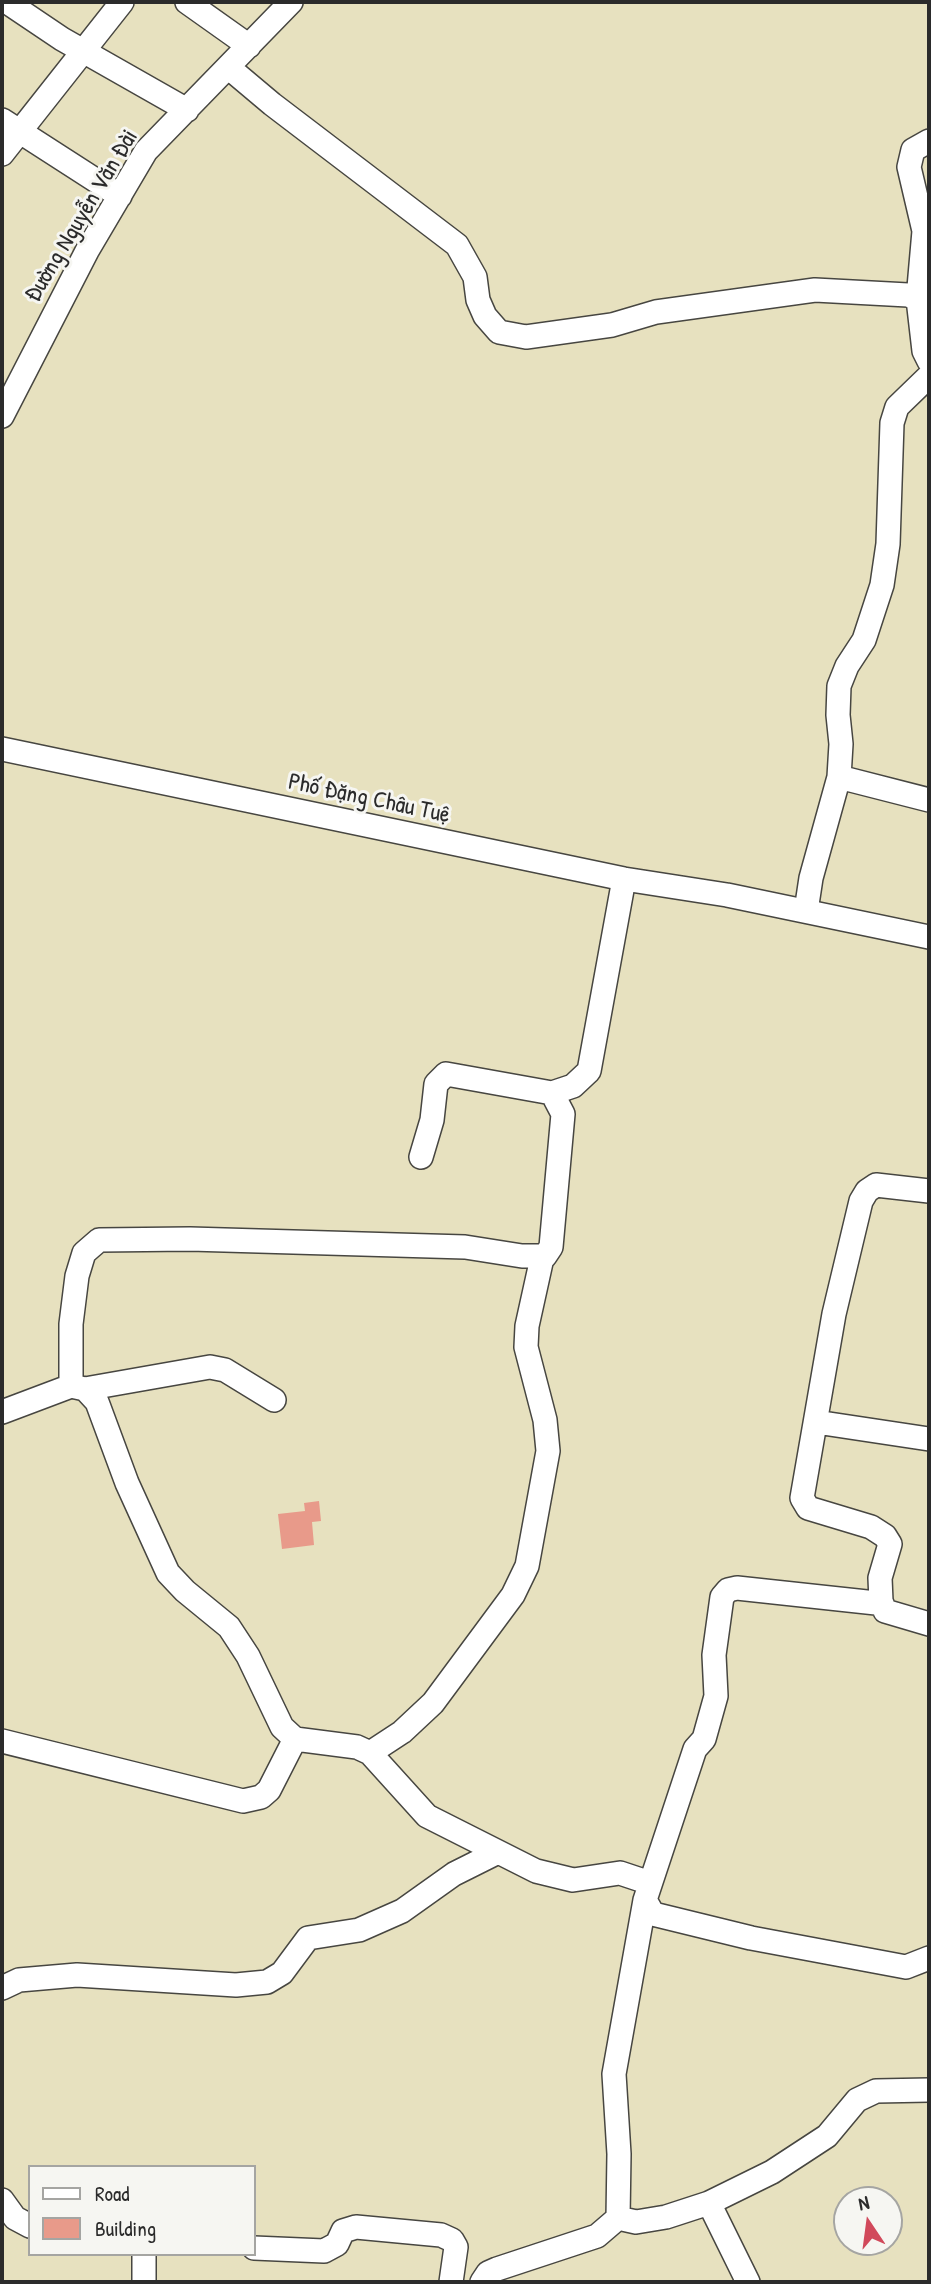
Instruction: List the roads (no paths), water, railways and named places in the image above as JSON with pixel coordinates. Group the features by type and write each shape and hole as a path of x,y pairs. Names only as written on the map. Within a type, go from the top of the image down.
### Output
{"street":[{"path":"7,2 82,50 187,110"},
{"path":"2,154 10,125 82,50 122,2"},
{"path":"187,2 249,46"},
{"name":"Đường Nguyễn Văn Đài","path":"2,416 42,334 146,151 291,2"},
{"path":"228,67 282,112 457,245 475,277 478,300 485,316 499,332 526,337 612,325 656,312 815,290 908,295 918,299"},
{"path":"10,125 120,196"},
{"path":"929,141 913,150 909,167 924,231 918,299 924,351 929,361"},
{"path":"929,376 897,407 892,423 888,544 882,585 864,640 847,666 839,686 839,777 802,911 929,937"},
{"name":"Phố Đặng Châu Tuệ","path":"2,749 624,879 727,895 802,911"},
{"path":"839,777 929,800"},
{"path":"421,1157 432,1119 436,1084 446,1074 552,1093 573,1086 589,1071 624,879"},
{"path":"370,1753 402,1732 433,1703 513,1595 527,1566 548,1451 545,1420 526,1347 527,1326 542,1258 551,1247 563,1114 552,1093"},
{"path":"929,1191 876,1185 867,1191 861,1201 834,1314 802,1498 808,1507 871,1527 885,1536 890,1544 880,1578 881,1601 885,1611 929,1624"},
{"path":"545,1256 522,1256 465,1247 190,1239 99,1241 84,1254 77,1276 71,1324 78,1387 97,1402 127,1482 168,1573 185,1591 229,1627 248,1656 282,1727 295,1739 357,1747 370,1753 427,1816 536,1871 573,1880 620,1873 648,1892 653,1914 738,1935 906,1967 929,1958"},
{"path":"2,1412 78,1387 210,1367 225,1370 274,1400"},
{"path":"816,1422 929,1438"},
{"path":"618,2218 619,2154 614,2074 648,1892 716,1696 714,1655 722,1597 728,1590 737,1588 876,1603 881,1601"},
{"path":"2,1741 243,1801 261,1797 269,1790 295,1739"},
{"path":"2,1988 19,1980 78,1975 236,1985 267,1982 282,1973 308,1938 359,1930 402,1911 454,1874 498,1852"},
{"path":"490,2276 588,2240 618,2218 636,2222 666,2217 709,2203 772,2172 827,2136 857,2100 876,2091 929,2090"},
{"path":"2,2200 15,2218 28,2225"},
{"path":"709,2203 748,2282"},
{"path":"256,2248 324,2251 337,2244 343,2231 356,2227 441,2235 452,2240 456,2247 451,2282"},
{"path":"144,2256 144,2282"}]}
